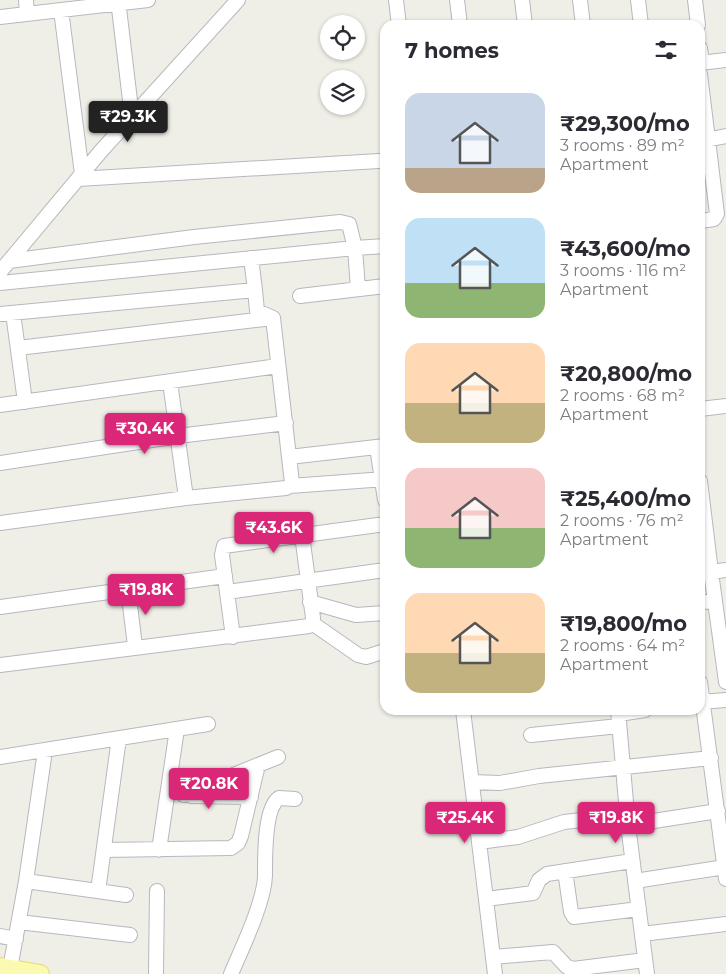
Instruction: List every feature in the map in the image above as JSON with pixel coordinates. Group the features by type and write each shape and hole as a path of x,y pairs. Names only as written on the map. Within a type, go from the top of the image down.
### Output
{"street":[{"path":"0,17 26,7 148,0"},
{"path":"0,272 80,176 238,0"},
{"path":"396,0 398,20"},
{"path":"457,0 459,20"},
{"path":"522,0 524,20"},
{"path":"580,0 582,20"},
{"path":"638,0 640,20"},
{"path":"695,0 697,20"},
{"path":"118,2 132,117"},
{"path":"69,6 80,176"},
{"path":"705,65 726,60"},
{"path":"705,140 726,136"},
{"path":"705,151 717,214 714,219 705,220"},
{"path":"80,176 378,161"},
{"path":"9,261 194,237 340,222 349,224 352,228 358,289"},
{"path":"0,283 380,246"},
{"path":"251,258 258,311 273,318"},
{"path":"300,296 380,287"},
{"path":"25,402 18,348 7,314 255,290"},
{"path":"18,348 273,318"},
{"path":"273,318 286,423 292,483 290,486"},
{"path":"0,405 278,366"},
{"path":"170,382 186,498"},
{"path":"705,408 726,406"},
{"path":"0,463 178,436 286,423"},
{"path":"289,457 380,447"},
{"path":"0,523 290,486 380,480"},
{"path":"233,637 222,555 224,546 380,525"},
{"path":"302,535 312,623 358,655 366,658 380,653"},
{"path":"705,557 706,572 715,600 726,682"},
{"path":"706,572 726,570"},
{"path":"227,592 380,571"},
{"path":"0,607 225,576"},
{"path":"128,589 135,646"},
{"path":"705,602 715,600"},
{"path":"310,602 356,615 380,613"},
{"path":"0,665 135,646 304,628 312,623"},
{"path":"705,702 726,700"},
{"path":"464,715 495,974"},
{"path":"635,881 726,874 721,816 703,715"},
{"path":"493,957 553,952 567,967 573,969 646,967 627,820 619,716 531,735"},
{"path":"0,757 208,724"},
{"path":"159,850 177,729"},
{"path":"98,891 119,738"},
{"path":"19,972 16,939 45,751"},
{"path":"184,796 278,757"},
{"path":"472,782 500,784 539,776 711,758"},
{"path":"104,850 231,848 238,843 241,836 258,765"},
{"path":"167,795 251,797"},
{"path":"231,974 263,888 264,849 274,804 279,798 295,799"},
{"path":"479,842 518,836 564,822 721,816"},
{"path":"486,899 533,893 542,876 632,861"},
{"path":"565,871 571,912 574,917 639,910"},
{"path":"26,881 126,895"},
{"path":"156,974 157,892"},
{"path":"19,922 130,935"},
{"path":"642,934 726,924"},
{"path":"0,936 16,939"}]}
